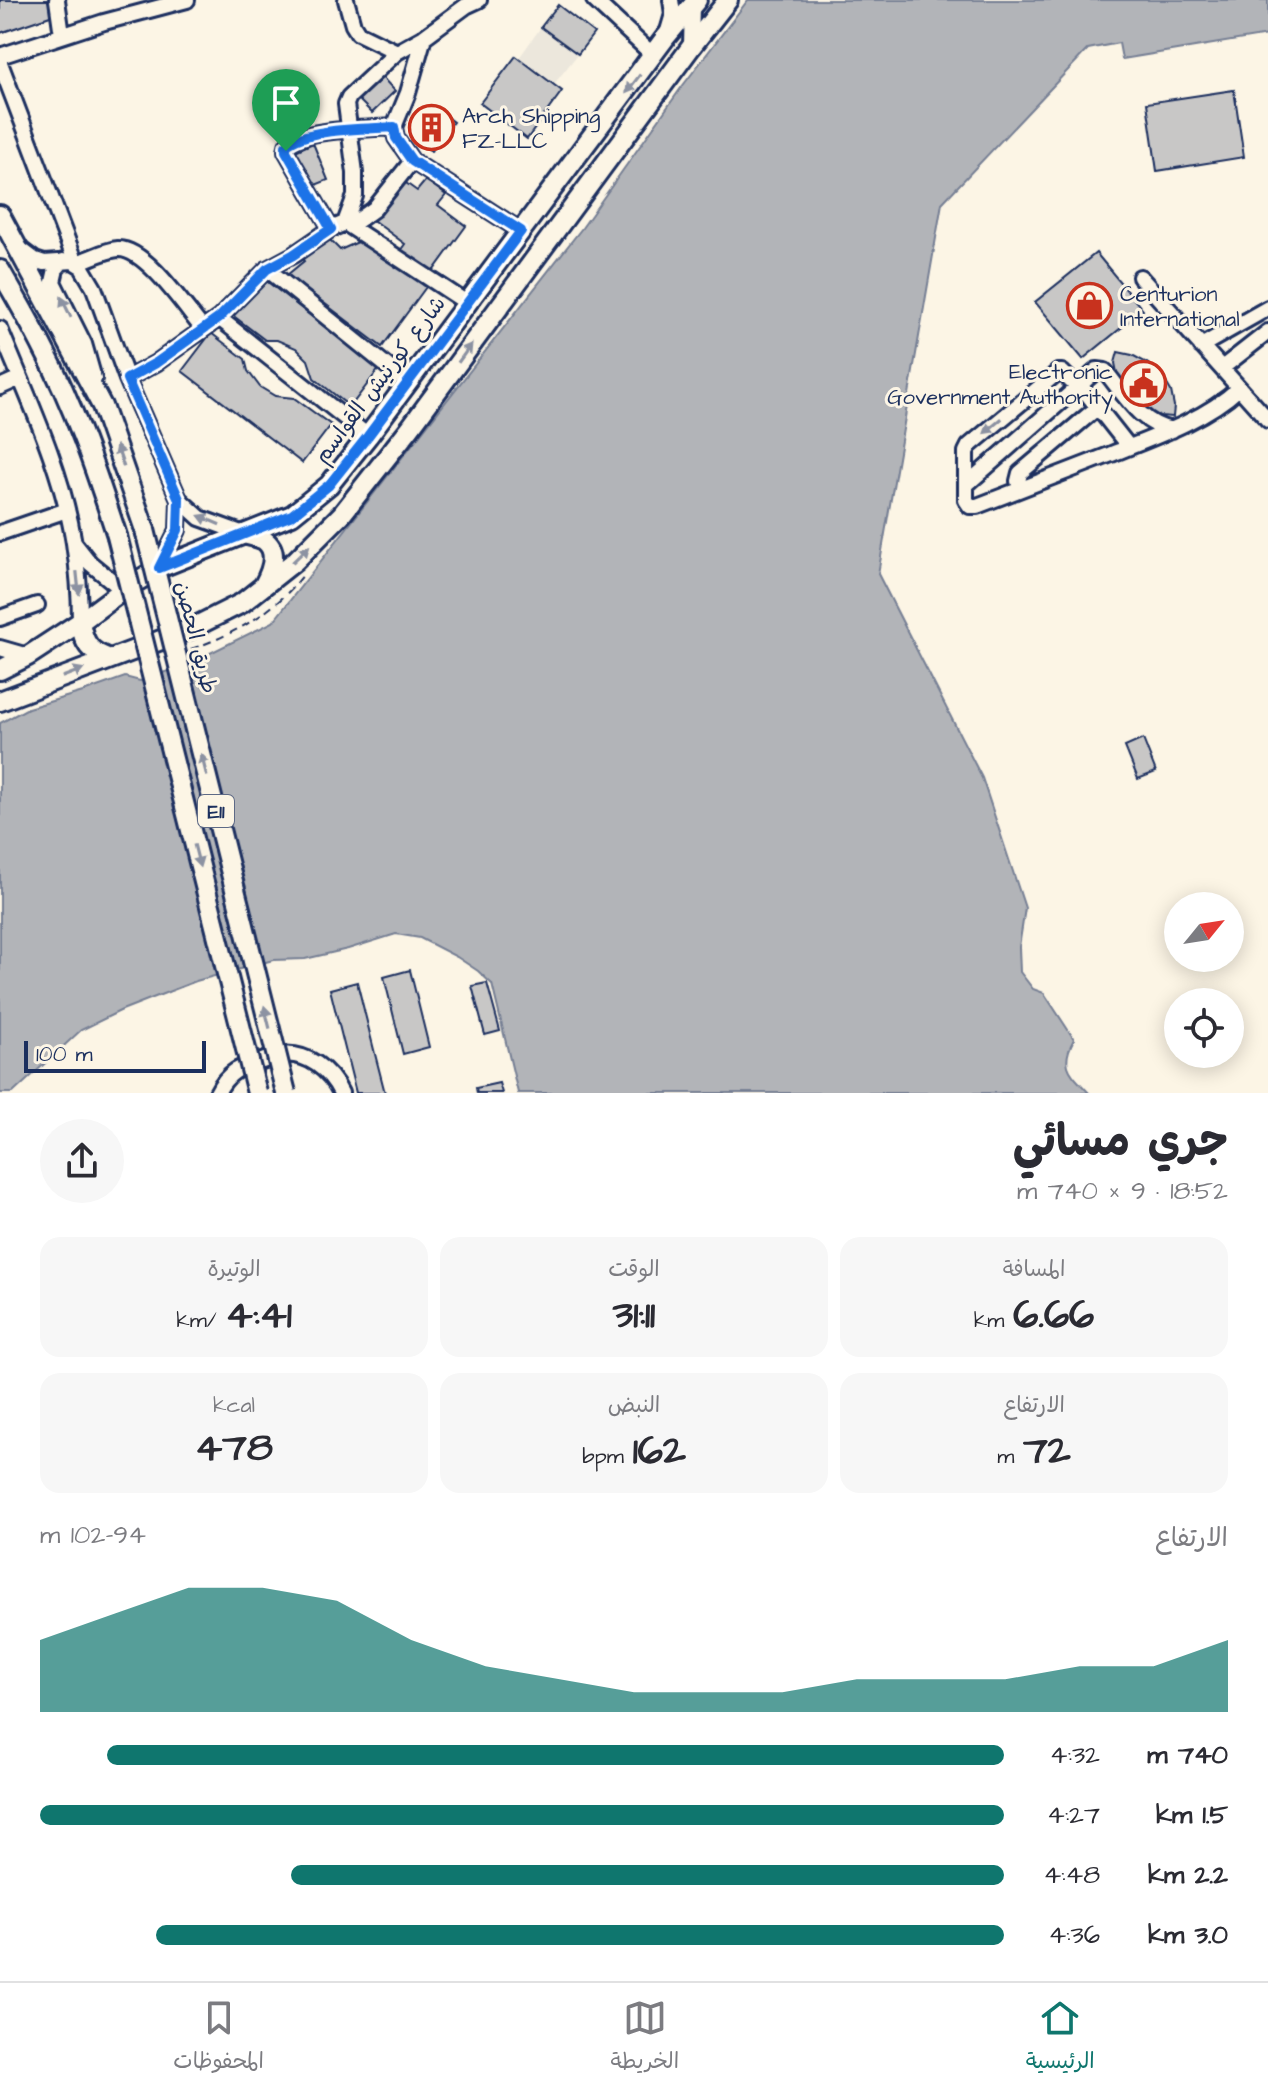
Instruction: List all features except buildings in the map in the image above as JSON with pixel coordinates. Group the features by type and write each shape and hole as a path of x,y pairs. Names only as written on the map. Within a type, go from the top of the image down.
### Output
{"main road":[{"path":"0,701 190,629 242,603 295,561 342,514 410,428 728,0"},
{"name":"شارع كورنيش القواسم","path":"0,670 28,656 159,568 292,515 329,485 693,2"},
{"name":"طريق الحصن","path":"0,215 102,406 145,530 286,1093"},
{"name":"E11","path":"0,270 43,347 70,407 117,536 257,1093"},
{"path":"0,294 11,306 36,353 117,536"},
{"path":"244,534 264,540 270,547 272,570 263,588"},
{"path":"80,622 86,645 96,654 110,659"}],"street":[{"path":"57,0 62,35"},
{"path":"0,56 162,3 187,0"},
{"path":"346,0 358,33 397,52"},
{"path":"338,226 355,196 346,104 349,97 397,52 479,0"},
{"path":"594,0 653,55"},
{"path":"665,38 673,14 671,0"},
{"path":"691,47 693,2"},
{"path":"424,37 408,93 394,127 396,138 412,161 521,231"},
{"path":"0,63 70,262 89,276 127,379 179,499 200,518 244,534"},
{"path":"394,127 328,131 292,141 286,146 286,151 338,226 467,303"},
{"path":"127,379 156,363 219,318 267,269 338,226 356,222 374,209 412,161"},
{"path":"17,247 44,263 70,262"},
{"path":"102,406 84,344 53,282 56,269 70,262 123,249 154,268 203,329"},
{"path":"267,269 408,383"},
{"path":"1140,277 1268,420"},
{"path":"1201,346 1268,308"},
{"path":"219,318 368,436"},
{"path":"0,329 45,439 67,510 74,543 80,622"},
{"path":"1222,368 1268,332"},
{"path":"966,485 1095,371 1103,370 1147,420 1173,430"},
{"path":"1129,447 1084,390 1062,372 1056,373 969,446 966,452 966,500 973,507 1021,489 1173,430 1226,400 1239,388"},
{"path":"0,387 20,378"},
{"path":"1021,489 1018,481 1020,473 1098,407"},
{"path":"159,568 178,530 179,499"},
{"path":"0,533 67,510"},
{"path":"74,543 90,563 123,590"},
{"path":"0,618 37,605"},
{"path":"0,648 28,656"},
{"path":"217,1093 223,1082 238,1068 283,1054 307,1058 326,1070 341,1093"}],"shaded area":[{"path":"748,0 1268,0 1268,35 1122,59 1119,43 1088,49 942,203 878,574 982,778 1025,908 1019,947 1020,972 1033,989 1044,993 1074,1039 1067,1063 1072,1075 1089,1093 518,1093 492,984 457,957 420,938 396,934 348,949 305,959 273,960 196,981 122,1010 81,1030 13,1093 0,1093 0,723 28,708 125,677 140,681 188,664 273,622 582,228"},
{"path":"541,27 578,54 554,84 519,58"}],"place":[{"name":"Arch Shipping FZ-LLC","path":"431,128"},
{"name":"Centurion International","path":"1089,306"},
{"name":"Electronic Government Authority","path":"1144,384"}],"route":[{"path":"394,127 396,138 412,161 521,231 329,485 292,515 159,568 178,530 179,499 127,379 156,363 219,318 267,269 331,229 286,151 286,146 292,141 328,131 394,127"}]}
